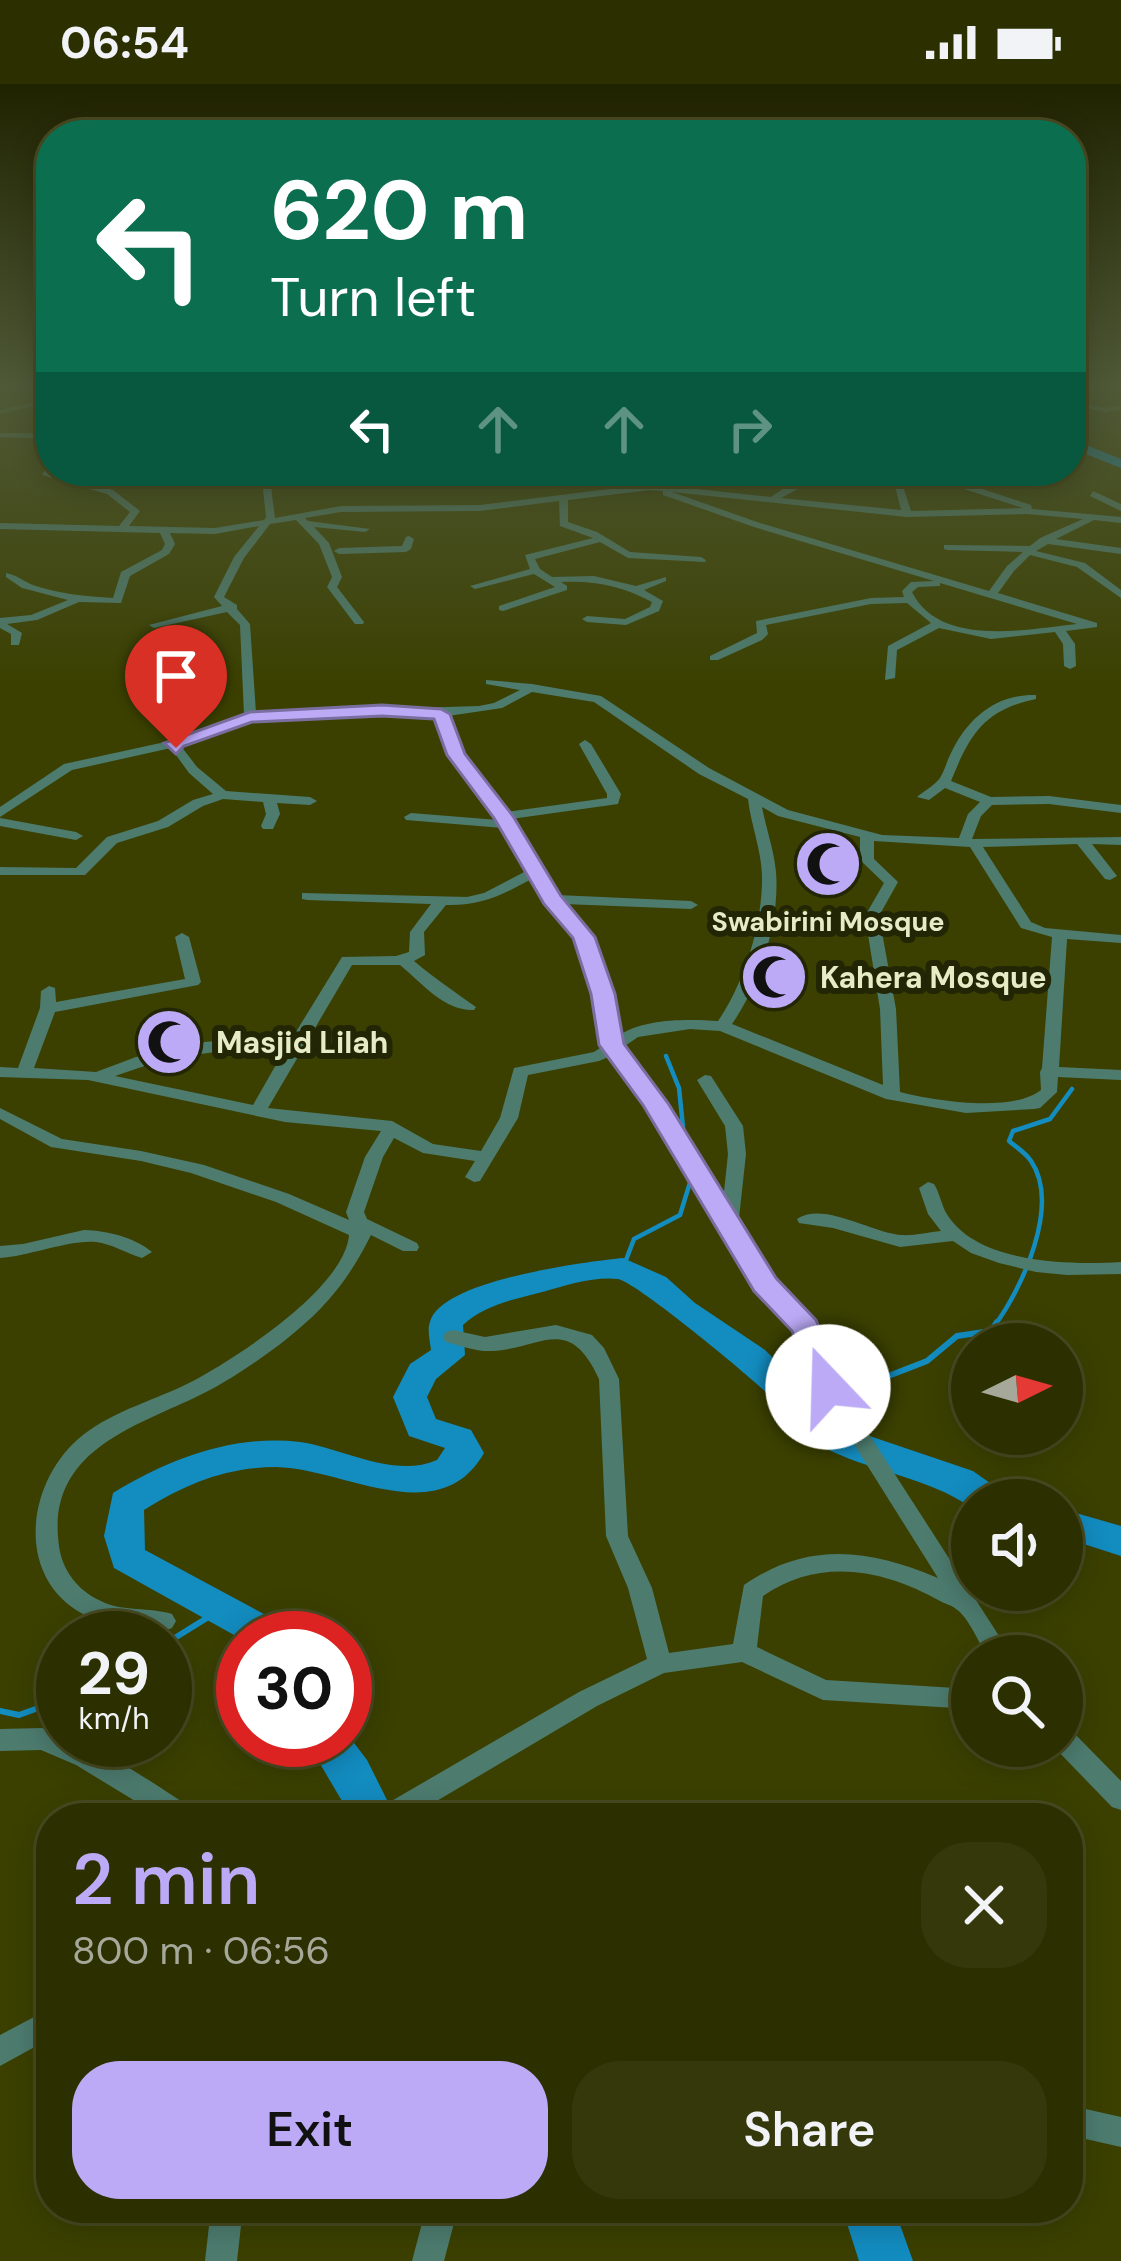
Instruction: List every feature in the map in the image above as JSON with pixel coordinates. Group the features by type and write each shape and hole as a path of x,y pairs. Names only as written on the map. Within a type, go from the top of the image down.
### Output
{"street":[{"path":"89,486 110,492 135,511 124,526"},
{"path":"250,717 245,624 219,597 271,517 268,486"},
{"path":"644,486 1093,625 991,635 938,624 910,600 908,591 915,584 960,585"},
{"path":"721,491 723,486"},
{"path":"775,498 792,486"},
{"path":"899,486 907,514"},
{"path":"964,486 1038,512"},
{"path":"0,526 215,531 367,507 463,509 648,487 907,514 1038,512 1121,520"},
{"path":"1121,490 1094,495 1121,508"},
{"path":"564,496 563,524 628,555 701,560"},
{"path":"447,522 463,509"},
{"path":"992,595 1006,570 1041,541 1091,519"},
{"path":"303,520 365,529"},
{"path":"303,520 324,543 370,563"},
{"path":"0,537 54,527"},
{"path":"10,575 26,586 78,599 117,602 125,574 166,551 170,544 164,530"},
{"path":"339,551 406,550 409,538"},
{"path":"503,608 563,588 536,571 530,557 598,539"},
{"path":"1041,541 1121,551"},
{"path":"324,543 324,554 337,577 332,586 359,622"},
{"path":"947,547 1030,551 1081,566 1121,595"},
{"path":"552,580 583,575 628,555"},
{"path":"476,586 536,571"},
{"path":"583,575 637,589 659,606 634,621 587,620"},
{"path":"637,589 662,579"},
{"path":"206,586 222,590"},
{"path":"2,624 78,599"},
{"path":"714,658 758,638 763,634 760,623 871,601 910,600"},
{"path":"154,625 233,607"},
{"path":"2,624 16,633 15,643"},
{"path":"889,678 892,647 938,624"},
{"path":"1060,631 1071,650 1070,666"},
{"path":"490,682 597,699 754,799 783,813 867,835 927,843 1121,842"},
{"path":"0,818 21,797 68,767 173,743 250,717 382,711 441,714 499,706 532,687"},
{"path":"924,797 944,783 957,748 992,708 1005,699 1032,697"},
{"path":"441,714 456,755 504,820 552,899 584,937 603,994 611,1045 655,1103 765,1285 805,1327 828,1387 951,1586"},
{"path":"173,743 193,770 222,795"},
{"path":"411,817 504,820 613,801 614,794 585,744"},
{"path":"944,783 989,801 1048,800 1121,809"},
{"path":"0,795 21,797"},
{"path":"0,871 80,872 112,840 163,824 198,802 222,795 310,801"},
{"path":"268,799 272,814 268,826"},
{"path":"723,1026 741,1000 770,881 754,799"},
{"path":"989,801 975,814 969,841 1026,925 1060,934 1121,939"},
{"path":"0,818 76,836"},
{"path":"867,835 867,860 891,882 872,916 888,1009 892,1095"},
{"path":"1081,840 1110,876"},
{"path":"307,896 440,903 488,897 534,872"},
{"path":"552,899 691,904"},
{"path":"259,1110 347,960 404,960 417,955 417,932 440,903"},
{"path":"474,1177 508,1118 520,1072 599,1056 611,1045 660,1026 723,1026 892,1095 967,1108 1034,1104 1049,1092 1060,934"},
{"path":"25,1072 48,1000 193,982 182,938"},
{"path":"404,960 450,999 469,1007"},
{"path":"98,1077 142,1062 232,1043 294,1045"},
{"path":"0,1072 98,1077 259,1110 392,1126 429,1149 487,1157"},
{"path":"1048,1072 1121,1076"},
{"path":"705,1080 734,1126 737,1154 729,1227"},
{"path":"0,1113 17,1126 59,1143 144,1156 214,1176 410,1247"},
{"path":"112,1611 91,1607 57,1577 43,1546 47,1512 61,1478 77,1452 98,1436 206,1384 270,1340 344,1273 361,1228 355,1212 374,1157 392,1126"},
{"path":"928,1188 930,1204 955,1235 976,1249 1042,1265 1121,1268"},
{"path":"806,1219 835,1222 900,1241 955,1235"},
{"path":"0,1252 37,1249 94,1232 142,1252"},
{"path":"453,1337 484,1344 556,1332 585,1340 597,1353 609,1379 617,1536 640,1588 660,1664"},
{"path":"744,1652 752,1592 786,1567 850,1564 902,1570 951,1597"},
{"path":"411,1803 588,1699 660,1664 744,1652 823,1690 951,1698"},
{"path":"0,1740 42,1738 86,1757 161,1803"},
{"path":"1083,1760 1121,1799"},
{"path":"0,2050 36,2030"},
{"path":"1083,2123 1121,2132"},
{"path":"221,2261 225,2223"},
{"path":"428,2261 438,2223"}],"waterway":[{"path":"666,1056 679,1088 684,1137"},
{"path":"996,1323 1026,1268 1042,1200 1031,1161 1009,1141 1013,1131 1050,1119 1072,1089"},
{"path":"623,1268 634,1239 680,1215 692,1176"},
{"path":"222,1611 128,1558 123,1536 126,1503 193,1469 245,1456 303,1456 411,1480 450,1469 466,1453 458,1439 422,1427 410,1397 422,1372 448,1355 446,1322 467,1303 566,1274 623,1268 655,1284 683,1311 753,1358 830,1436 954,1479"},
{"path":"847,1406 860,1387 927,1361 951,1341"},
{"path":"830,1436 840,1416"},
{"path":"1083,1529 1121,1541"},
{"path":"192,1627 223,1608"},
{"path":"0,1711 19,1715 36,1709"},
{"path":"347,1767 367,1803"},
{"path":"873,2223 886,2261"}],"place":[{"name":"Swabirini Mosque","path":"828,864"},
{"name":"Kahera Mosque","path":"774,977"},
{"name":"Masjid Lilah","path":"169,1042"}],"route":[{"path":"176,748 173,743 250,717 382,711 441,714 456,755 503,816 552,899 584,937 603,994 611,1045 655,1103 765,1285 805,1327 828,1387"}]}
